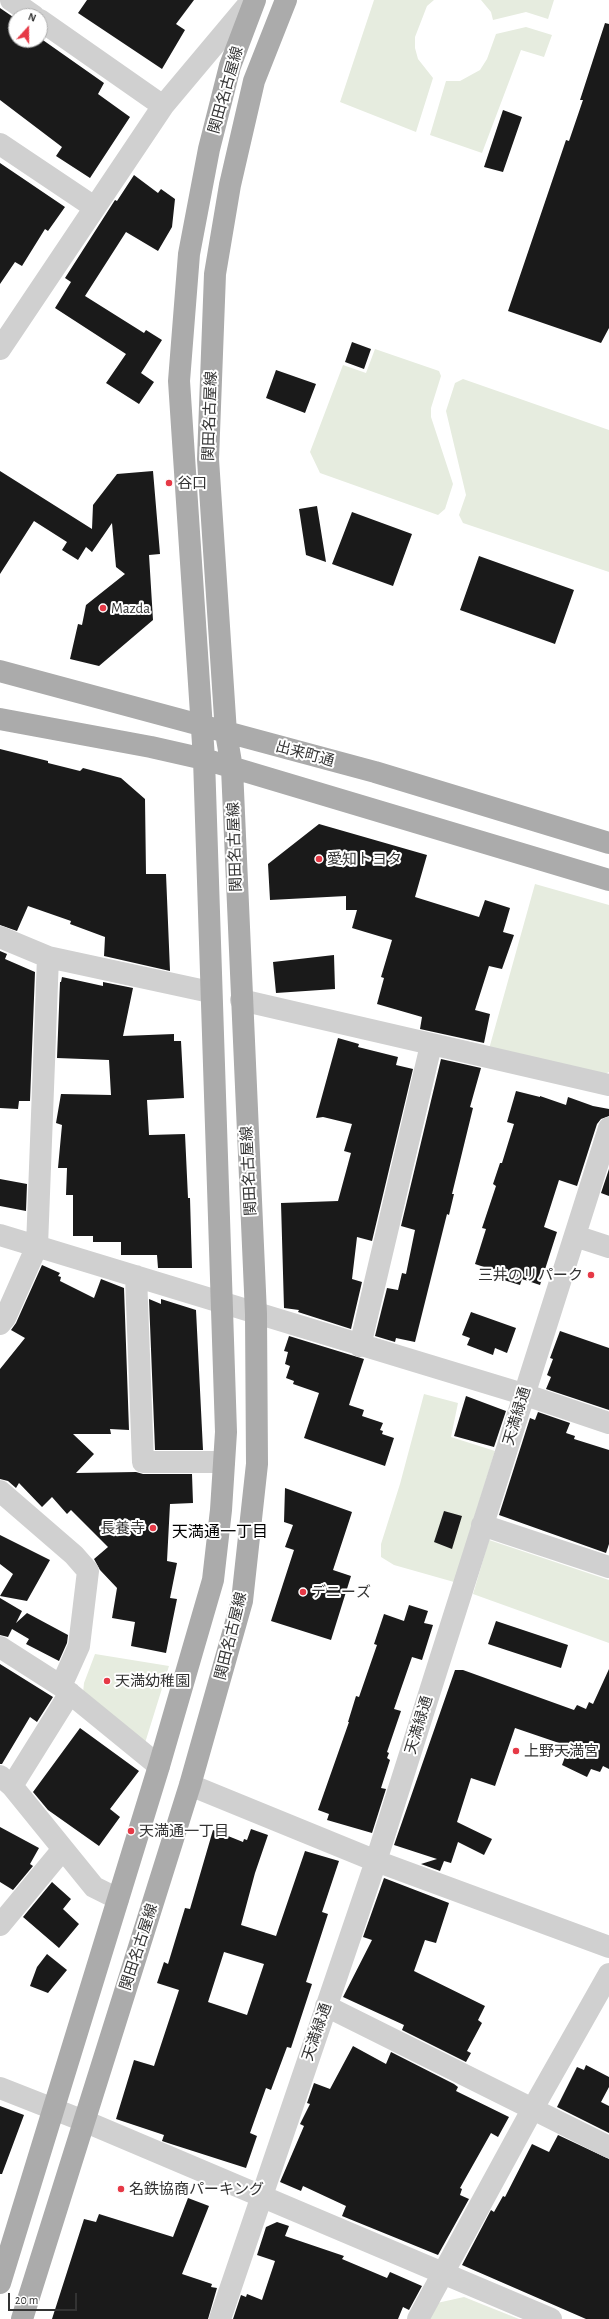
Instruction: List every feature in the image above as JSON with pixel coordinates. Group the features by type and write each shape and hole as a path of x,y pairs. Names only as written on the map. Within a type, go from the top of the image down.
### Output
{"main road":[{"name":"関田名古屋線","path":"22,2319 190,1785 242,1601 256,1464 256,1314 232,768 226,733 208,459 216,274 230,185 254,81 286,0"},
{"name":"関田名古屋線","path":"0,2283 159,1766 213,1580 226,1432 223,1302 210,992 204,759 178,381 189,254 209,149 245,2"},
{"name":"出来町通","path":"0,671 375,772 609,843"},
{"path":"0,719 151,747 204,759 609,880"}],"street":[{"path":"11,0 22,8"},
{"path":"0,349 94,207 164,106 245,2"},
{"path":"48,26 164,106"},
{"path":"0,144 94,207"},
{"path":"0,937 48,957 210,992"},
{"path":"0,1324 5,1318 37,1246 48,957"},
{"path":"241,1000 609,1085"},
{"path":"360,1346 431,1045"},
{"name":"天満緑通","path":"220,2319 376,1861 523,1394 609,1128"},
{"path":"0,1235 223,1302 256,1314 360,1346 523,1394 609,1423"},
{"path":"575,1236 609,1247"},
{"path":"136,1276 143,1462 224,1462"},
{"path":"0,1491 74,1555 88,1571 79,1646 66,1689 6,1781 94,1887 118,1899"},
{"path":"482,1525 609,1567"},
{"path":"0,1647 66,1689 159,1766"},
{"path":"190,1785 376,1861 609,1947"},
{"path":"0,1925 63,1849"},
{"path":"418,2319 532,2110 609,1974"},
{"path":"326,2006 532,2110 609,2147"},
{"path":"0,2088 84,2121 443,2275 551,2319"}],"shaded area":[{"path":"374,0 434,0 427,6 415,37 415,48 418,59 433,78 416,132 340,102"},
{"path":"481,0 554,0 548,19 526,12 493,20 491,12"},
{"path":"526,27 552,35 544,57 521,50 482,153 430,135 446,81 460,81 480,70 487,59 496,34"},
{"path":"375,349 439,371 441,376 431,408 431,417 453,484 445,509 438,515 320,473 310,452 343,365 366,373"},
{"path":"463,379 609,430 609,572 463,523 459,515 466,495 446,411 455,383"},
{"path":"535,884 609,905 609,1072 603,1075 489,1049"},
{"path":"424,1394 458,1403 451,1437 495,1451 454,1582 394,1565 381,1557 381,1544 400,1484"},
{"path":"489,1540 609,1580 609,1643 473,1594"},
{"path":"95,1654 169,1666 145,1743 82,1703 84,1683"},
{"path":"464,2297 519,2319 428,2319 437,2303"}],"building":[{"path":"87,0 194,0 176,24 185,30 162,69 78,13"},
{"path":"0,8 8,14 8,48 48,48 48,44 104,83 98,94 130,117 90,178 56,156 62,147 0,100"},
{"path":"605,23 609,24 609,328 601,343 508,311 566,140 569,141 583,100 580,100"},
{"path":"503,110 522,117 503,172 484,167"},
{"path":"0,163 65,207 48,231 45,229 22,266 15,262 0,284"},
{"path":"134,175 158,193 161,189 175,199 172,227 158,251 126,232 85,296 144,333 146,330 162,340 141,373 154,382 139,404 106,383 126,354 55,308 71,282 65,278 115,200 117,201"},
{"path":"352,342 371,349 364,369 345,362"},
{"path":"276,370 316,384 305,413 266,398"},
{"path":"0,471 92,529 93,505 117,474 153,471 160,554 149,555 153,620 99,666 70,659 78,624 82,625 86,605 125,574 116,567 112,523 92,552 86,547 78,560 62,550 67,542 34,521 0,574"},
{"path":"317,506 326,562 306,555 299,509"},
{"path":"352,512 412,534 393,586 332,564"},
{"path":"479,556 574,590 555,644 460,610"},
{"path":"0,749 80,771 83,768 121,778 145,799 146,874 166,874 170,971 104,956 105,937 70,924 71,921 28,906 17,931 0,925"},
{"path":"319,824 427,855 415,897 479,917 485,900 510,908 503,932 514,935 502,969 489,966 475,1010 490,1014 484,1043 420,1029 422,1017 377,1004 384,978 381,977 392,940 352,928 357,910 346,910 346,896 270,900 268,864"},
{"path":"0,951 7,954 5,959 35,972 30,1101 19,1101 18,1109 0,1108"},
{"path":"334,955 335,989 276,993 273,962"},
{"path":"62,977 103,986 103,982 133,988 123,1036 174,1034 174,1041 181,1041 184,1098 147,1100 149,1135 185,1134 188,1198 190,1198 192,1268 158,1268 157,1255 121,1255 121,1242 93,1242 93,1236 73,1236 73,1195 66,1195 67,1168 58,1168 62,1125 56,1123 61,1094 111,1095 109,1060 57,1058 60,982"},
{"path":"338,1038 359,1044 358,1047 398,1057 396,1065 413,1069 372,1241 357,1237 352,1279 362,1282 351,1329 298,1312 299,1310 284,1308 281,1203 338,1201 351,1153 344,1151 352,1124 323,1117 316,1118"},
{"path":"441,1059 481,1068 470,1107 473,1108 452,1194 454,1194 449,1215 447,1214 415,1342 396,1338 395,1342 375,1336 387,1288 398,1290 402,1273 406,1274 415,1230 401,1226"},
{"path":"516,1091 540,1096 566,1105 568,1097 593,1106 609,1109 609,1116 601,1119 597,1124 577,1186 559,1180 544,1227 557,1232 540,1285 522,1279 520,1285 494,1277 496,1271 475,1264 486,1229 482,1228 496,1186 493,1184 500,1163 502,1163 514,1124 507,1122"},
{"path":"609,1169 609,1196 601,1193"},
{"path":"0,1179 27,1184 26,1211 0,1206"},
{"path":"42,1265 60,1273 58,1276 61,1277 60,1281 94,1298 101,1279 124,1288 129,1430 110,1429 111,1434 73,1434 94,1454 76,1473 136,1472 143,1474 192,1474 193,1503 170,1504 167,1561 177,1563 170,1598 177,1599 166,1653 131,1646 135,1622 112,1618 117,1588 100,1570 94,1559 108,1547 71,1510 67,1514 52,1497 42,1507 19,1483 16,1488 8,1481 0,1479 0,1369 25,1338 11,1330 16,1323"},
{"path":"149,1299 161,1304 161,1299 196,1310 203,1450 155,1450"},
{"path":"471,1312 516,1328 507,1353 495,1348 493,1355 467,1345 470,1338 462,1335"},
{"path":"560,1331 609,1348 609,1410 546,1389 551,1377 547,1375 553,1359 550,1358"},
{"path":"289,1336 364,1359 349,1405 364,1410 362,1416 383,1423 380,1430 383,1431 382,1434 394,1438 385,1466 304,1438 319,1393 293,1384 294,1381 286,1378 290,1366 285,1364 288,1352 284,1351"},
{"path":"466,1396 506,1411 494,1447 454,1436"},
{"path":"538,1412 570,1423 566,1433 575,1436 574,1439 609,1450 609,1544 606,1553 499,1515 530,1418 535,1420"},
{"path":"285,1488 352,1512 333,1570 351,1576 331,1640 271,1621 294,1550 285,1547 293,1525 284,1522"},
{"path":"444,1511 462,1516 452,1549 434,1542"},
{"path":"0,1535 50,1560 27,1601 0,1596 13,1574 0,1564"},
{"path":"0,1598 22,1611 16,1623 27,1613 68,1635 67,1643 59,1661 26,1644 29,1639 12,1629 8,1637 0,1635"},
{"path":"409,1605 428,1611 424,1623 433,1625 422,1660 412,1657 394,1709 401,1711 387,1752 389,1753 387,1758 390,1760 381,1788 386,1789 372,1833 327,1820 329,1814 318,1810 349,1722 356,1696 359,1697 377,1645 374,1644 384,1614 404,1621"},
{"path":"496,1621 568,1645 561,1668 488,1644"},
{"path":"0,1664 53,1697 37,1722 30,1717 2,1764 0,1764"},
{"path":"609,1669 609,1769 603,1766 600,1772 591,1769 587,1777 562,1765 565,1757 557,1753 562,1744 515,1728 495,1786 471,1778 457,1822 492,1839 484,1855 458,1842 451,1863 444,1861 440,1871 421,1864 437,1859 394,1845 455,1670 463,1670 574,1710 577,1705 586,1709 589,1702 593,1704"},
{"path":"80,1728 139,1771 110,1809 120,1817 99,1846 48,1810 33,1792"},
{"path":"0,1827 39,1848 30,1864 33,1866 13,1890 0,1882"},
{"path":"251,1829 268,1835 255,1873 241,1925 276,1936 305,1851 339,1861 322,1912 328,1914 306,1982 312,1984 291,2048 287,2047 271,2090 266,2088 250,2133 257,2136 246,2168 162,2141 164,2135 116,2119 134,2060 154,2066 179,1990 157,1983 164,1962 168,1964 185,1908 190,1909 213,1830 243,1842 244,1839 247,1840","holes":["224,1952 264,1964 247,2015 208,2002"]},
{"path":"384,1878 449,1903 436,1943 425,1940 414,1971 485,2006 478,2020 482,2023 467,2051 471,2053 466,2062 402,2030 404,2025 343,1997 372,1940 363,1937"},
{"path":"52,1882 71,1899 63,1909 79,1924 59,1948 23,1917"},
{"path":"47,1954 67,1970 48,1993 30,1986 37,1967"},
{"path":"353,2046 386,2064 391,2052 454,2084 458,2087 456,2091 509,2117 498,2137 491,2133 460,2188 462,2189 460,2195 469,2199 438,2255 342,2216 346,2206 303,2186 301,2191 280,2182 304,2126 300,2124 310,2104 307,2103 314,2083 330,2089"},
{"path":"586,2065 609,2077 609,2087 601,2102 609,2106 609,2133 557,2107 577,2067 584,2070"},
{"path":"0,2106 24,2115 2,2174 0,2174"},
{"path":"558,2135 609,2159 609,2319 586,2319 462,2265 491,2210 494,2212 503,2196 505,2197 532,2144 549,2152"},
{"path":"188,2198 209,2206 182,2274 212,2284 211,2287 217,2288 208,2319 52,2319 84,2219 96,2222 99,2214 173,2237"},
{"path":"277,2222 289,2226 285,2236 344,2256 342,2259 387,2278 390,2272 422,2286 409,2310 403,2307 398,2319 233,2319 241,2295 246,2297 247,2294 262,2300 275,2261 257,2255 266,2227"}],"place":[{"name":"谷口","path":"169,483"},
{"name":"Mazda","path":"103,608"},
{"name":"愛知トヨタ","path":"319,859"},
{"name":"三井のリパーク","path":"591,1275"},
{"name":"長養寺","path":"153,1528"},
{"name":"デニーズ","path":"303,1592"},
{"name":"天満幼稚園","path":"107,1681"},
{"name":"上野天満宮","path":"516,1751"},
{"name":"天満通一丁目","path":"131,1831"},
{"name":"名鉄協商パーキング","path":"121,2189"}],"district":[{"name":"天満通一丁目","path":"220,1532"}]}
